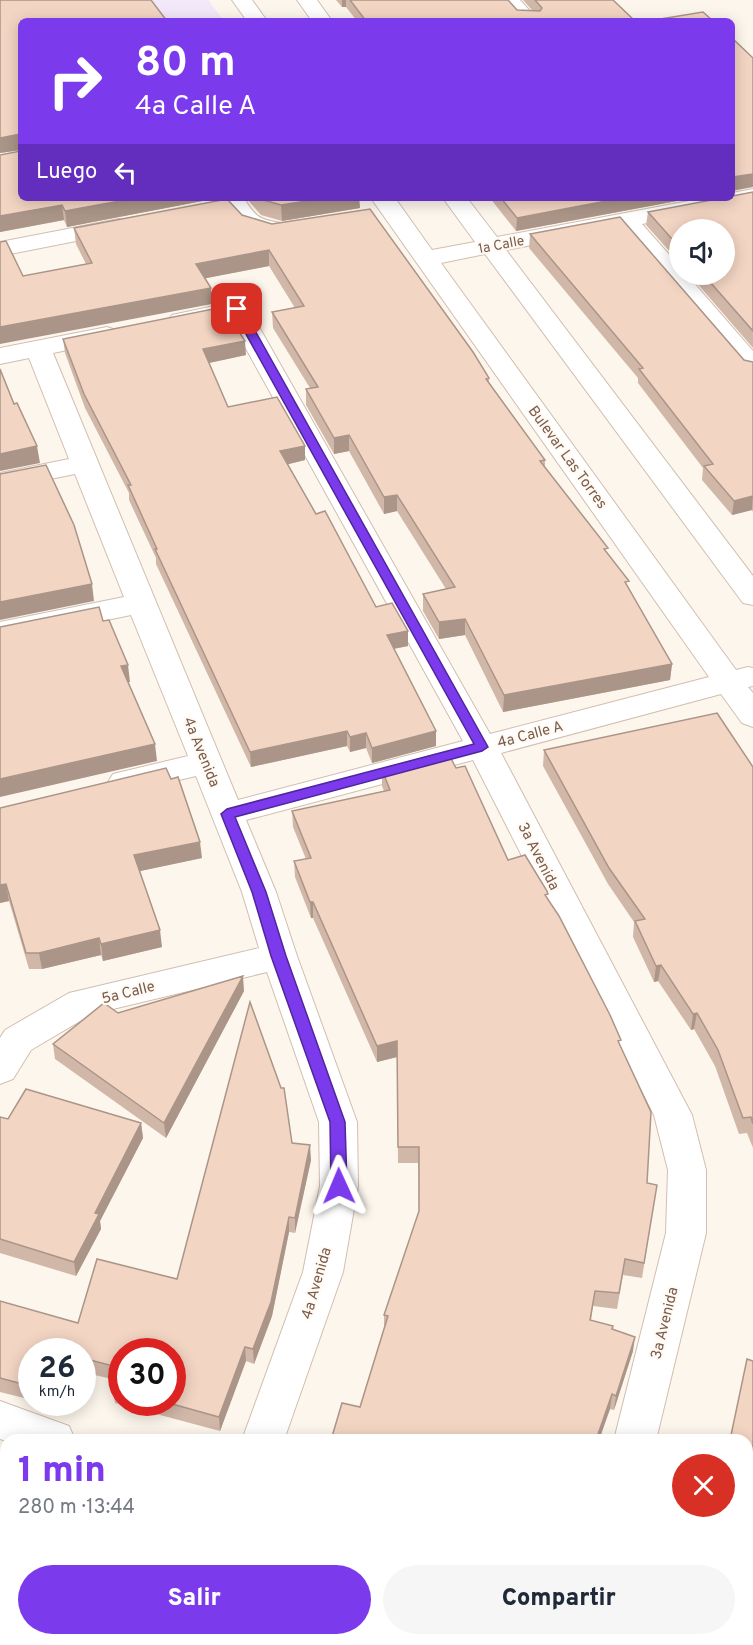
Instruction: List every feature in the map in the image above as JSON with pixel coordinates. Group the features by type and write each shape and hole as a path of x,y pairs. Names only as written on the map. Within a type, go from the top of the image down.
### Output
{"street":[{"path":"242,0 255,18"},
{"path":"307,0 320,18"},
{"path":"509,0 526,18"},
{"name":"1a Calle","path":"735,199 753,196"},
{"path":"457,201 753,596"},
{"name":"1a Calle","path":"427,258 726,201"},
{"path":"226,203 250,224 263,230 303,227"},
{"name":"Bulevar Las Torres","path":"382,208 427,258 741,679 753,716"},
{"path":"625,220 753,367"},
{"path":"0,249 141,222"},
{"name":"3a Avenida","path":"38,349 237,309 482,747 673,1115 687,1170 686,1233 636,1434"},
{"path":"0,356 38,349"},
{"name":"4a Avenida","path":"38,349 259,892 279,956 338,1122 339,1186 323,1272 264,1434"},
{"path":"0,481 86,465"},
{"path":"0,632 142,603"},
{"name":"4a Calle A","path":"227,814 741,679"},
{"path":"92,789 206,763"},
{"name":"5a Calle","path":"0,1069 18,1040 82,1003 279,956"},
{"path":"0,1420 38,1434"}],"shaded area":[{"path":"0,0 208,0 222,18 18,18"}],"building":[{"path":"0,0 151,0 165,18 18,18 18,135 0,138"},
{"path":"350,0 508,0 517,10 540,11 542,8 535,0 613,0 632,18 364,18"},
{"path":"703,12 710,18 666,18"},
{"path":"735,41 753,58 753,174 735,177"},
{"path":"18,152 18,201 120,201 65,211 62,205 0,216 0,155"},
{"path":"753,192 753,331 713,285 735,285 735,219 669,219 669,236 648,212 706,201 735,201 735,195"},
{"path":"216,201 229,201 242,215 272,224 370,209 473,352 489,378 486,379 545,460 540,461 608,548 604,549 629,581 625,582 672,664 504,695 465,619 439,622 423,594 455,587 397,495 384,497 349,435 334,438 306,389 318,387 272,312 304,306 269,250 196,264 211,288 0,327 0,242 6,241 23,276 92,263 74,228"},
{"path":"267,201 306,201 281,205"},
{"path":"503,201 606,201 517,218"},
{"path":"620,217 669,274 669,285 679,285 744,360 753,362 753,496 734,501 704,466 713,464 639,369 643,368 530,234"},
{"path":"223,307 245,341 203,349 228,407 277,397 305,446 280,451 316,514 325,511 376,607 392,603 408,631 387,635 436,731 372,748 366,733 350,737 347,731 250,752 155,549 157,549 128,485 131,485 84,394 63,339"},
{"path":"0,369 14,404 17,403 37,446 0,454"},
{"path":"46,465 74,525 92,584 0,602 0,474"},
{"path":"99,607 103,621 109,620 128,665 121,666 155,744 0,779 0,627"},
{"path":"717,713 753,767 753,1124 751,1117 743,1118 718,1050 697,1013 693,1014 661,965 656,966 635,921 645,919 609,868 544,750"},
{"path":"448,753 456,768 465,766 508,860 525,855 547,891 548,894 545,895 559,916 610,1015 621,1040 618,1041 651,1112 647,1183 657,1185 644,1263 625,1259 619,1293 595,1291 590,1320 613,1326 612,1329 635,1337 616,1396 612,1394 598,1434 333,1434 342,1403 360,1407 388,1316 384,1315 419,1211 419,1147 398,1147 397,1041 377,1046 313,902 310,902 294,861 311,858 292,811 390,790 382,770"},
{"path":"166,768 171,779 178,777 200,842 134,855 160,930 101,944 99,938 39,953 26,953 6,884 0,885 0,808"},
{"path":"243,976 164,1123 53,1044 104,1003 118,1013"},
{"path":"250,1002 281,1088 284,1088 292,1143 310,1145 295,1218 289,1217 271,1302 253,1349 245,1347 219,1417 186,1408 186,1338 108,1338 108,1365 96,1362 96,1338 18,1338 18,1383 0,1378 0,1301 78,1323 97,1259 177,1279"},
{"path":"26,1089 141,1123 95,1213 99,1214 74,1262 0,1239 0,1117 8,1119"},
{"path":"747,1359 753,1361 753,1434 731,1434"}],"route":[{"path":"237,309 482,747 227,814 259,892 279,956 338,1122 339,1186"}]}
